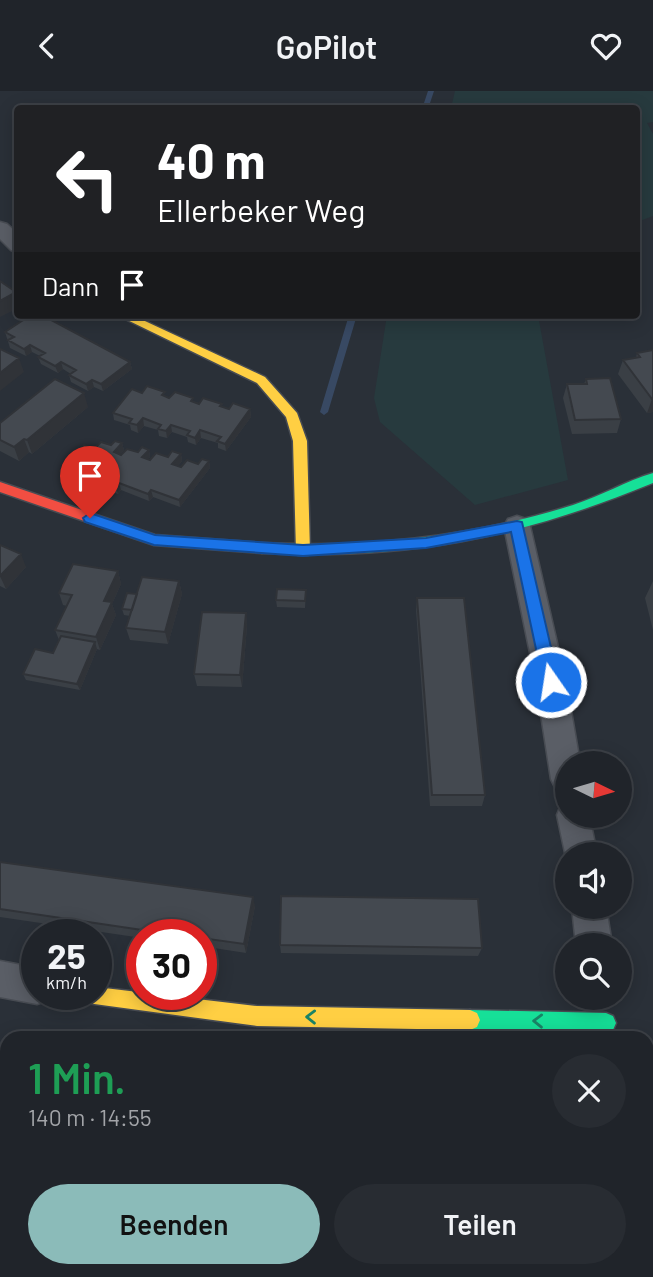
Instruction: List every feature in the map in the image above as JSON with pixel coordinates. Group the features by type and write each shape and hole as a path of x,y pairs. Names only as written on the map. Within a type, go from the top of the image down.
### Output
{"street":[{"path":"0,228 14,242"},
{"path":"131,319 261,380 292,416 300,441 303,551"},
{"path":"0,487 154,540 303,551 426,543 517,526 579,508 653,478"},
{"path":"517,526 524,570 551,682 562,751"},
{"path":"0,979 21,983"},
{"path":"112,998 257,1016 606,1019"}],"green space":[{"path":"455,91 653,91 653,122 647,123 653,134 653,216 640,221 640,105 452,105"},
{"path":"386,319 539,319 568,480 475,505 380,422 374,398"}],"building":[{"path":"0,281 14,293 0,301"},
{"path":"25,319 49,319 130,362 101,384 92,380 86,384 69,375 76,370 61,362 55,366 38,357 45,353 30,345 24,349 8,340 14,337 5,332"},
{"path":"0,349 19,358 0,373"},
{"path":"653,350 652,399 623,360 640,357 637,353"},
{"path":"610,378 621,419 575,420 567,384 587,384 586,379"},
{"path":"55,379 84,393 27,440 24,439 14,447 0,440 0,423"},
{"path":"147,386 165,392 162,395 169,398 175,392 193,398 191,401 199,404 203,398 229,409 233,403 250,409 225,444 217,441 221,437 200,430 195,438 187,435 190,431 171,425 166,431 158,429 161,425 143,418 137,425 129,423 132,419 113,413 132,389 142,393"},
{"path":"115,441 122,443 114,452 121,455 127,449 138,452 142,447 149,450 142,457 150,460 156,453 168,457 172,451 181,454 172,464 181,467 187,460 198,464 202,459 209,461 179,500 151,490 148,494 119,483 116,487 91,477 88,481 60,471 84,445 94,449 101,442 111,445"},
{"path":"0,545 21,554 0,576"},
{"path":"73,564 118,571 104,601 112,602 96,637 55,630 72,595 59,593"},
{"path":"142,577 179,581 165,632 126,628"},
{"path":"277,589 306,590 305,601 276,600"},
{"path":"127,593 137,594 132,610 122,609"},
{"path":"417,598 464,598 485,795 432,795"},
{"path":"202,612 246,613 240,675 194,674"},
{"path":"61,636 95,642 77,684 23,674 35,649 53,653"},
{"path":"0,862 253,897 244,944 217,940 217,919 126,919 126,928 112,926 112,919 68,919 0,909"},
{"path":"281,896 478,899 482,948 280,945"}],"waterway":[{"path":"426,105 431,91"},
{"path":"324,412 352,319"}],"traffic: fast":[{"path":"262,548 382,548 462,537 541,520 607,498 653,478"},
{"path":"470,1020 606,1023"}],"traffic: slow":[{"path":"131,319 261,380 292,416 300,441 303,551"},
{"path":"112,998 257,1016 470,1020"}],"traffic: jam":[{"path":"0,487 154,540 262,548"}],"route":[{"path":"90,518 154,540 303,551 426,543 517,526 524,570 551,682"}]}
